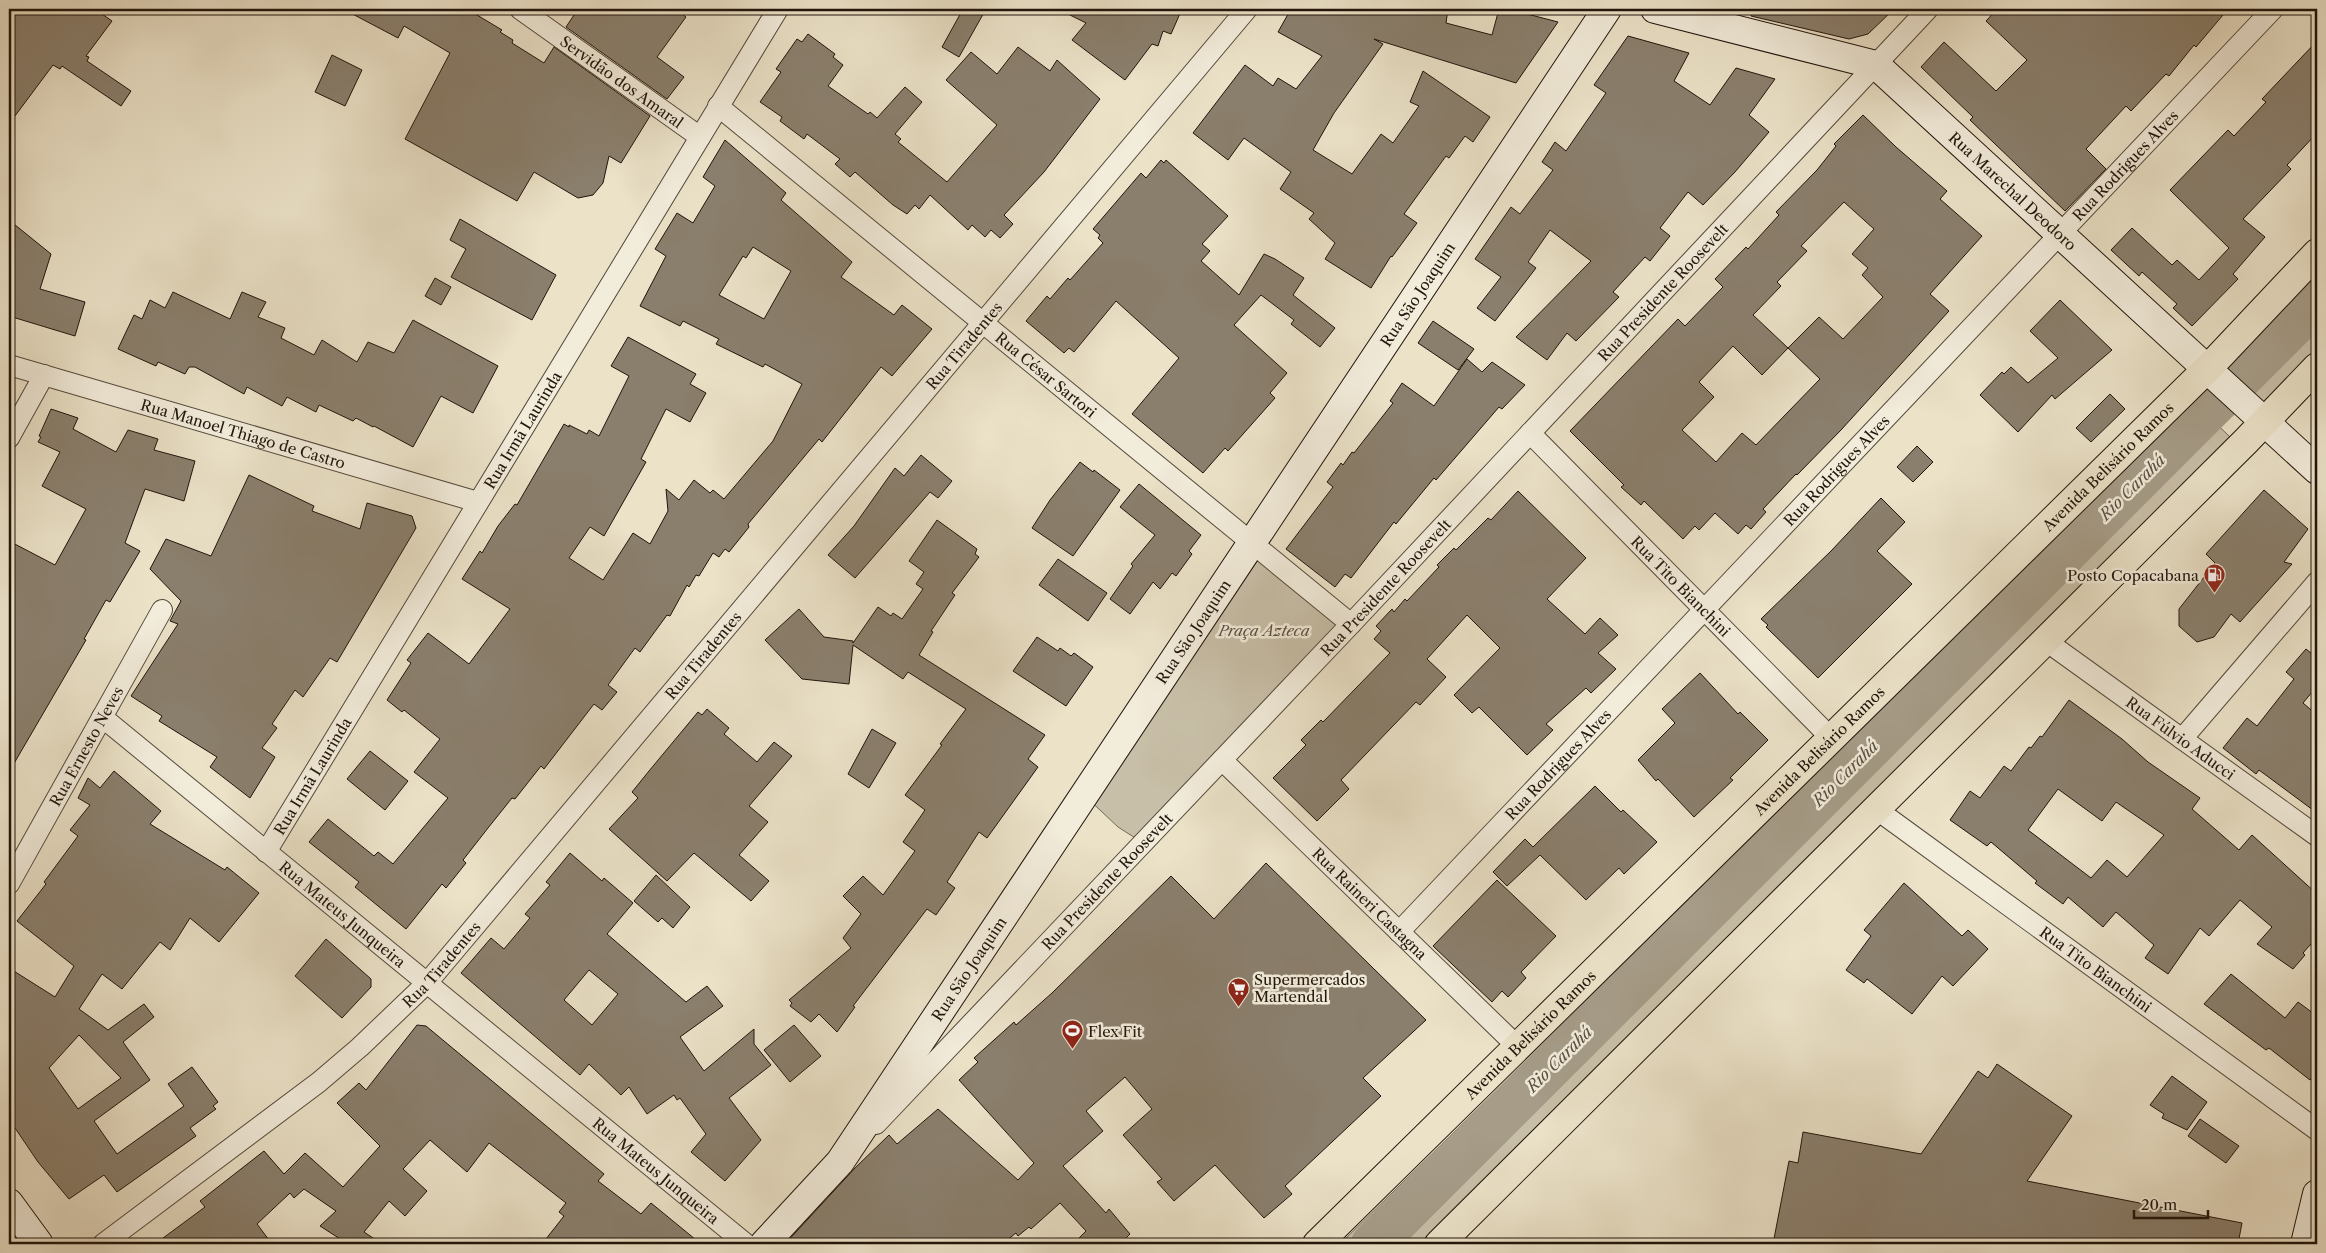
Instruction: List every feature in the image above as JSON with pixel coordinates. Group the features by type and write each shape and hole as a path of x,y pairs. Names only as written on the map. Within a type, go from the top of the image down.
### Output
{"main road":[{"name":"Avenida Belisário Ramos","path":"1317,1244 1831,738 2212,373 2317,253"},
{"path":"1439,1244 2046,640 2260,417 2317,367"}],"street":[{"name":"Servidão dos Amaral","path":"520,9 700,137"},
{"name":"Rua Irmã Laurinda","path":"266,852 778,9"},
{"name":"Rua Tiradentes","path":"103,1244 319,1082 360,1048 427,984 1247,9"},
{"name":"Rua São Joaquim","path":"764,1244 840,1162 1607,9"},
{"name":"Rua Marechal Deodoro","path":"1655,9 1876,65 2317,470"},
{"name":"Rua Presidente Roosevelt","path":"840,1162 1351,624 1928,9"},
{"name":"Rua Rodrigues Alves","path":"1399,932 2273,9"},
{"name":"Rua César Sartori","path":"718,106 1351,624"},
{"name":"Rua Manoel Thiago de Castro","path":"9,365 478,502"},
{"path":"9,438 44,374"},
{"name":"Rua Tito Bianchini","path":"1530,433 1831,738"},
{"path":"2182,739 2317,582"},
{"name":"Rua Ernesto Neves","path":"9,884 162,610"},
{"name":"Rua Fúlvio Aducci","path":"2046,640 2317,836"},
{"name":"Rua Mateus Junqueira","path":"102,717 746,1244"},
{"name":"Rua Raineri Castagna","path":"1222,760 1518,1047"},
{"name":"Rua Tito Bianchini","path":"1876,809 2317,1130"},
{"path":"2306,1244 2317,1194"},
{"path":"9,1203 39,1244"}],"green space":[{"path":"2317,284 2317,352 2258,414 2223,382"},
{"path":"2196,404 2230,437 1868,803 1419,1244 1340,1244"},
{"name":"Praça Azteca","path":"1252,542 1351,624 1143,843 1118,827 1084,795"}],"building":[{"path":"9,9 95,9 112,21 86,56 89,57 87,61 131,91 121,106 62,66 60,69 53,65 9,124"},
{"path":"343,9 467,9 502,30 500,32 513,40 512,43 544,63 554,47 650,116 621,163 609,156 603,183 593,195 578,198 534,172 517,201 405,139 450,53 404,26 398,38"},
{"path":"578,9 676,9 686,17 657,57 684,77 667,99 566,27"},
{"path":"963,9 986,9 959,57 942,47"},
{"path":"1058,9 1182,9 1171,34 1163,31 1158,46 1152,44 1125,80 1072,40 1086,23"},
{"path":"1291,9 1448,9 1446,23 1492,35 1499,9 1508,9 1558,22 1516,83 1374,39 1383,44 1334,113 1313,150 1352,174 1381,134 1393,143 1419,106 1410,102 1423,71 1490,117 1473,142 1465,136 1449,158 1446,156 1404,214 1417,223 1391,256 1371,288 1325,259 1335,243 1309,219 1314,213 1280,189 1291,172 1244,138 1228,160 1193,133 1245,65 1273,86 1278,78 1296,89 1322,56 1278,32"},
{"path":"1752,9 1894,9 1868,34 1849,39 1751,16"},
{"path":"1997,9 2228,9 2196,47 2194,45 2169,76 2166,74 2131,111 2126,106 2086,149 2106,169 2065,211 1970,120 1973,117 1921,67 1944,42 1996,91 2027,60 1986,21"},
{"path":"808,34 835,54 833,57 843,65 828,86 868,114 870,112 877,118 905,87 922,102 895,134 901,139 898,142 947,182 997,125 946,80 971,52 997,74 1018,47 1050,71 1057,60 1100,99 1044,172 1004,215 1013,224 1000,238 991,230 985,237 972,225 968,230 930,195 919,209 915,205 907,214 893,205 855,172 850,177 835,164 840,159 807,134 804,139 780,121 782,117 760,102 781,72 776,69 797,39 802,42"},
{"path":"1628,36 1689,53 1674,81 1710,105 1736,68 1775,79 1749,115 1769,132 1735,172 1703,205 1688,192 1660,228 1670,236 1650,261 1645,257 1613,292 1619,297 1576,341 1567,333 1547,360 1516,337 1591,261 1550,230 1528,262 1536,268 1495,321 1477,308 1501,277 1475,259 1511,207 1520,214 1553,170 1542,162 1555,142 1566,151 1606,93 1594,85"},
{"path":"2317,41 2317,133 2287,165 2291,169 2243,219 2265,237 2233,274 2238,279 2192,326 2173,308 2177,304 2142,272 2139,276 2111,250 2132,228 2172,265 2177,260 2199,280 2229,248 2170,190 2228,130 2234,136 2266,102 2262,99"},
{"path":"332,55 362,70 345,106 315,92"},
{"path":"1863,115 1896,147 1947,191 1940,199 1982,236 1930,294 1949,311 1841,430 1763,509 1766,512 1751,529 1746,525 1738,534 1715,513 1699,530 1695,526 1683,539 1644,501 1641,505 1621,487 1624,485 1570,431 1678,319 1685,326 1723,287 1715,279 1746,247 1748,249 1779,215 1776,212 1817,170 1836,146 1834,144","holes":["1844,202 1874,229 1852,254 1868,268 1862,275 1883,297 1843,339 1819,317 1788,348 1753,315 1781,286 1777,282 1807,251 1801,246","1733,346 1762,375 1788,348 1820,379 1756,445 1742,433 1716,462 1682,430 1714,397 1699,382"]},
{"path":"725,140 786,193 781,200 852,262 841,277 894,315 902,305 932,329 892,376 881,367 822,442 819,439 748,524 749,527 729,552 725,549 719,557 713,553 699,576 696,575 689,587 687,585 670,616 667,615 640,652 635,648 608,685 617,692 602,710 594,704 544,769 541,766 515,799 512,798 463,860 466,863 446,888 442,884 406,929 355,887 359,882 309,842 328,819 374,856 378,852 393,864 448,798 414,772 440,739 404,710 402,712 387,700 411,663 407,660 428,633 469,664 510,609 462,579 480,551 482,553 498,526 515,504 517,505 564,424 587,434 589,430 599,436 629,376 611,366 628,337 696,374 690,384 706,393 690,422 666,409 641,459 646,462 604,536 590,527 569,558 603,580 633,533 650,544 668,511 666,489 679,500 694,480 710,493 713,490 724,499 773,441 802,384 765,364 763,367 716,344 719,339 683,321 680,326 640,306 666,256 655,249 677,213 693,223 715,186 703,177","holes":["753,247 791,271 764,319 719,295 743,256 746,258"]},
{"path":"1161,160 1164,163 1166,160 1228,216 1202,244 1210,251 1201,261 1239,295 1264,254 1275,259 1304,278 1293,295 1335,328 1320,347 1291,324 1294,320 1261,295 1234,325 1287,373 1270,393 1275,398 1228,451 1225,448 1203,473 1132,414 1179,358 1116,301 1074,352 1069,348 1064,353 1026,321 1047,296 1050,299 1103,243 1098,238 1100,235 1093,229 1141,173 1146,178"},
{"path":"460,219 556,275 532,320 451,277 466,249 450,240"},
{"path":"9,220 51,254 40,289 85,302 75,336 9,316"},
{"path":"435,278 451,287 441,305 425,296"},
{"path":"173,292 230,319 242,292 266,302 258,317 285,328 281,338 314,355 322,340 357,362 368,342 394,353 413,320 498,366 473,413 441,396 413,447 374,426 356,418 353,421 319,405 316,412 287,397 282,406 247,387 244,394 195,367 189,367 185,374 158,362 156,366 118,349 134,315 142,319 150,300 165,308"},
{"path":"2060,300 2112,350 2055,399 2052,395 2018,432 1980,395 2002,372 2004,374 2011,367 2028,383 2058,358 2030,331"},
{"path":"1433,321 1474,349 1458,370 1418,343"},
{"path":"1467,359 1482,372 1492,362 1525,385 1502,409 1499,407 1436,480 1434,478 1396,524 1394,522 1351,578 1345,574 1335,587 1286,549 1333,487 1327,482 1341,463 1343,465 1352,452 1354,453 1393,403 1390,401 1402,383 1434,406"},
{"path":"2110,394 2125,409 2091,442 2076,428"},
{"path":"51,409 78,418 73,429 116,452 128,430 158,439 154,450 195,461 184,501 145,489 125,543 140,551 110,602 106,600 84,639 86,640 9,772 9,541 55,565 86,509 42,486 60,452 38,442"},
{"path":"1917,446 1933,462 1913,482 1897,467"},
{"path":"921,455 952,481 938,498 930,492 855,578 828,555 854,526 895,468 904,476"},
{"path":"1080,462 1120,490 1073,556 1032,528 1050,500"},
{"path":"249,475 314,506 312,511 360,529 367,503 412,516 416,528 337,662 330,658 303,697 295,690 272,724 277,728 262,748 275,757 250,798 210,767 217,757 159,721 162,716 131,696 178,624 170,621 181,601 150,569 166,539 211,556"},
{"path":"1139,484 1201,535 1189,551 1192,554 1176,576 1172,573 1160,589 1153,582 1130,614 1110,599 1133,566 1131,564 1155,535 1120,507"},
{"path":"2264,490 2308,529 2284,562 2292,564 2240,622 2231,614 2214,637 2197,642 2179,626 2179,609 2215,563 2206,554"},
{"path":"1518,491 1586,558 1547,599 1585,634 1600,618 1618,635 1598,653 1616,669 1591,693 1586,688 1546,724 1553,730 1527,755 1479,707 1472,713 1454,695 1500,648 1467,615 1427,659 1446,677 1420,705 1416,702 1341,780 1349,789 1317,821 1273,778 1306,745 1301,740 1321,720 1323,722 1390,653 1374,639 1381,631 1376,626 1392,609 1394,612 1405,599 1407,601 1454,548 1456,550 1488,518 1491,520"},
{"path":"1881,498 1905,522 1877,551 1912,584 1818,678 1766,627 1768,625 1761,619 1831,551"},
{"path":"937,520 977,549 975,554 979,557 952,593 955,595 931,631 933,632 919,655 1045,735 1028,759 1038,767 987,838 979,832 947,882 955,888 936,915 927,909 853,1006 855,1007 837,1032 819,1014 811,1022 790,1006 792,1003 789,1000 851,948 843,938 861,914 843,896 863,876 883,895 915,851 903,842 925,810 905,795 966,709 908,672 903,679 853,645 849,684 802,679 765,640 799,609 824,637 853,641 853,643 878,607 891,616 893,613 902,619 923,589 916,584 924,572 909,561"},
{"path":"1058,559 1107,593 1088,621 1039,585"},
{"path":"1037,637 1058,651 1060,648 1071,656 1074,653 1093,667 1066,706 1013,671"},
{"path":"2306,649 2317,658 2317,686 2303,703 2317,715 2317,813 2259,770 2256,774 2223,748 2247,718 2257,726 2294,679 2286,672"},
{"path":"1700,673 1738,714 1740,712 1768,740 1730,778 1733,780 1694,817 1658,779 1656,781 1638,760 1675,723 1662,709"},
{"path":"2069,700 2122,739 2148,762 2200,798 2192,809 2239,850 2252,835 2317,894 2317,937 2303,953 2305,955 2293,969 2257,944 2272,927 2240,900 2209,936 2200,928 2168,974 2145,958 2154,945 2116,912 2103,927 2068,897 2063,904 2035,883 2037,881 1991,842 1987,846 1950,820 1970,791 1980,798 2004,766 2011,771 2029,747 2031,748 2040,736 2042,737","holes":["2058,789 2102,821 2116,802 2164,835 2127,877 2107,860 2091,878 2028,830"]},
{"path":"707,709 729,728 724,734 757,762 774,742 792,756 749,806 768,822 739,855 769,881 751,901 694,853 667,881 609,829 638,798 632,792 649,771 698,712 702,715"},
{"path":"872,729 896,743 869,788 848,774"},
{"path":"370,751 408,781 385,810 347,779"},
{"path":"114,771 161,811 150,824 225,870 227,867 259,893 219,942 190,918 170,950 160,942 122,989 102,974 79,1009 108,1030 144,1004 154,1017 123,1042 150,1080 94,1121 117,1154 184,1106 168,1084 192,1067 218,1102 213,1106 216,1109 190,1128 196,1136 117,1192 104,1175 69,1199 38,1162 9,1119 9,968 55,997 74,966 17,921 46,884 44,882 78,836 70,830 90,805 78,798 88,778 100,788","holes":["79,1035 121,1078 78,1109 49,1068"]},
{"path":"1595,786 1621,812 1623,810 1657,842 1624,874 1619,868 1586,900 1540,855 1507,886 1493,872 1525,839 1533,847"},
{"path":"570,853 602,881 604,878 633,903 607,934 686,1002 707,986 723,1006 680,1037 704,1071 754,1029 754,1044 771,1065 729,1098 761,1140 725,1181 691,1152 706,1134 680,1098 677,1100 674,1095 647,1114 629,1087 621,1095 589,1064 580,1075 461,973 491,938 504,949 530,918 525,914 550,885 546,882","holes":["589,970 618,994 592,1025 564,1000"]},
{"path":"1266,863 1426,1020 1363,1078 1381,1096 1285,1186 1292,1194 1264,1218 1215,1165 1174,1201 1157,1182 1162,1179 1123,1135 1152,1109 1125,1077 1086,1111 1103,1131 1063,1166 1106,1213 1109,1209 1130,1234 1120,1244 1073,1244 1086,1231 1060,1203 1031,1229 1029,1227 1018,1236 1016,1233 1002,1244 785,1244 855,1168 889,1135 897,1144 938,1109 1018,1180 1034,1163 959,1080 978,1062 974,1058 1014,1022 1016,1025 1052,993 1171,876 1214,919"},
{"path":"656,875 690,907 673,928 662,918 658,922 634,901"},
{"path":"1497,880 1556,936 1521,972 1526,978 1508,997 1502,991 1492,1002 1433,946"},
{"path":"1904,883 1962,936 1968,930 1988,949 1953,986 1942,976 1912,1014 1867,979 1864,983 1846,970 1871,936 1864,930"},
{"path":"326,939 371,979 371,987 342,1018 295,976"},
{"path":"2231,974 2285,1018 2298,1002 2317,1016 2317,1070 2310,1080 2269,1048 2266,1050 2204,1004"},
{"path":"417,1025 426,1026 604,1174 598,1181 641,1214 651,1203 701,1244 542,1244 564,1216 559,1212 566,1203 489,1143 467,1172 430,1140 403,1169 427,1191 405,1216 389,1201 364,1232 382,1244 348,1244 320,1226 336,1211 304,1189 294,1198 290,1193 257,1224 272,1244 155,1244 205,1207 200,1201 264,1151 284,1174 305,1153 343,1187 380,1146 337,1103 359,1083 366,1090"},
{"path":"794,1025 821,1056 790,1082 764,1050"},
{"path":"1997,1064 2072,1116 2027,1181 2242,1223 2238,1244 1773,1244 1789,1161 1798,1163 1803,1132 1921,1154 1978,1071 1988,1078"},
{"path":"2172,1076 2207,1102 2187,1130 2162,1118 2164,1114 2150,1105"},
{"path":"2200,1119 2239,1146 2226,1163 2188,1136"}],"waterway":[{"name":"Rio Carahá","path":"1373,1244 2317,301"}],"place":[{"name":"Posto Copacabana","path":"2215,594"},
{"name":"Supermercados Martendal","path":"1238,1007"},
{"name":"Flex Fit","path":"1072,1050"}]}
